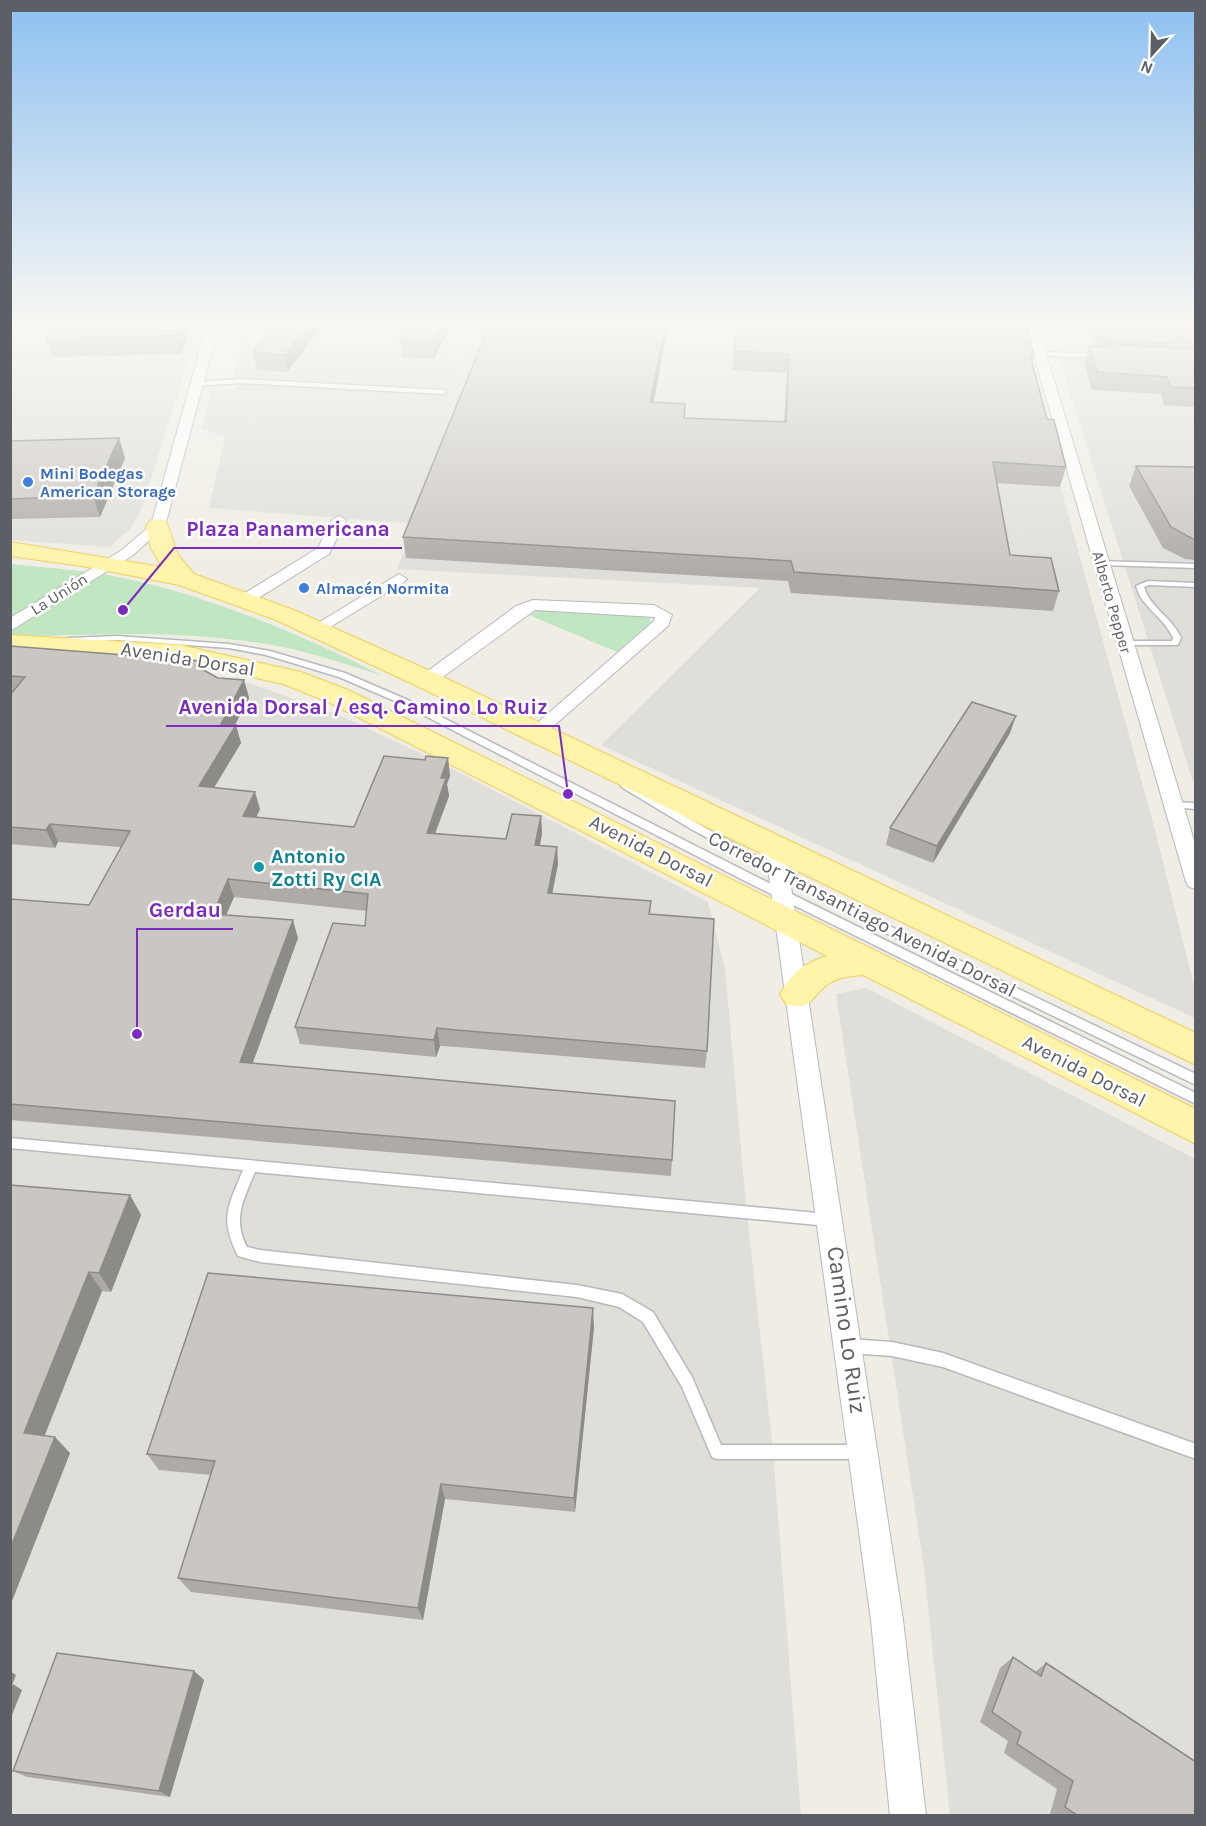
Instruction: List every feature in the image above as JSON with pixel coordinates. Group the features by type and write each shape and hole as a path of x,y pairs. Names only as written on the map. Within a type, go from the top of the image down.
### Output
{"main road":[{"path":"158,526 159,537 166,555 185,579"},
{"name":"Avenida Dorsal","path":"10,549 108,563 185,579 246,599 428,680 536,732 781,884 869,961 1196,1128"},
{"name":"Avenida Dorsal","path":"10,642 180,653 291,678 781,884 1196,1050"},
{"path":"798,994 809,978 817,972 840,964 869,961"}],"street":[{"path":"158,526 165,508 191,406"},
{"name":"Alberto Pepper","path":"1055,406 1173,805 1188,836 1196,882"},
{"path":"246,599 324,551 339,520"},
{"name":"La Unión","path":"10,626 48,599 140,544 158,526"},
{"path":"316,629 399,579"},
{"path":"428,680 522,609 533,605 654,610 664,615 662,623 536,732"},
{"name":"Camino Lo Ruiz","path":"781,884 864,1452 896,1687 908,1815"}],"lane":[{"path":"1101,563 1196,566"},
{"path":"1125,643 1175,643 1177,638 1170,621 1150,606 1141,594 1140,586 1148,583 1196,585"},
{"path":"1173,805 1196,806"},
{"name":"Corredor Transantiago Avenida Dorsal","path":"781,884 912,942 1196,1080"},
{"name":"Corredor Transantiago Avenida Dorsal","path":"781,884 1196,1099"},
{"path":"10,1143 831,1220"},
{"path":"251,1165 230,1221 233,1236 243,1252 260,1256 577,1291 622,1301 648,1317 687,1382 717,1452 864,1452"},
{"path":"849,1346 892,1349 943,1360 1196,1452"}],"shaded area":[{"path":"10,406 174,406 140,513 130,529 110,547 11,540"},
{"path":"207,406 1038,406 1152,819 1195,989 1195,1018 601,745 760,588 397,569 415,524 209,508 225,437 202,429"},
{"path":"1074,406 1195,406 1195,788"},
{"path":"10,656 175,671 252,684 341,716 439,762 708,902 725,968 745,1194 773,1452 801,1815 11,1815"},
{"path":"866,988 1195,1159 1195,1815 950,1815 924,1568 836,994"}],"green space":[{"path":"11,564 118,577 166,588 261,620 383,676 291,649 229,639 136,634 11,637"},
{"path":"540,610 641,616 650,618 651,622 617,652 529,615"}],"building":[{"path":"456,406 685,406 684,418 786,422 787,406 1044,406 1047,419 1054,420 1066,467 993,462 1010,555 1051,558 1059,591 794,572 791,561 403,537"},
{"path":"119,438 93,496 10,499 10,441"},
{"path":"1136,466 1196,467 1196,539 1171,527"},
{"path":"10,646 200,661 196,666 218,678 244,680 221,724 236,725 199,786 255,792 243,816 354,827 384,756 425,760 426,756 448,758 441,778 446,778 427,833 506,839 512,814 541,816 535,845 557,847 548,893 651,901 649,914 714,919 707,1051 437,1028 434,1040 295,1027 333,923 365,926 368,894 228,879 213,914 293,920 240,1062 675,1101 672,1160 10,1104 10,899 89,905 130,831 50,824 46,830 10,827 10,695 25,677 10,676"},
{"path":"972,702 1016,716 937,846 890,828"},
{"path":"10,1185 130,1195 99,1273 89,1272 24,1433 55,1437 10,1549"},
{"path":"208,1273 593,1308 574,1498 441,1484 418,1608 178,1578 215,1461 147,1454"},
{"path":"57,1653 194,1671 159,1791 13,1771"},
{"path":"1013,1657 1041,1676 1046,1663 1196,1762 1196,1815 1077,1815 1065,1807 1073,1781 1017,1744 1021,1732 992,1712"}],"place":[{"name":"Mini Bodegas American Storage","path":"28,482"},
{"name":"Almacén Normita","path":"304,588"},
{"name":"Plaza Panamericana","path":"123,610"},
{"name":"Avenida Dorsal / esq. Camino Lo Ruiz","path":"568,794"},
{"name":"Antonio Zotti Ry CIA","path":"259,867"},
{"name":"Gerdau","path":"137,1034"}]}
